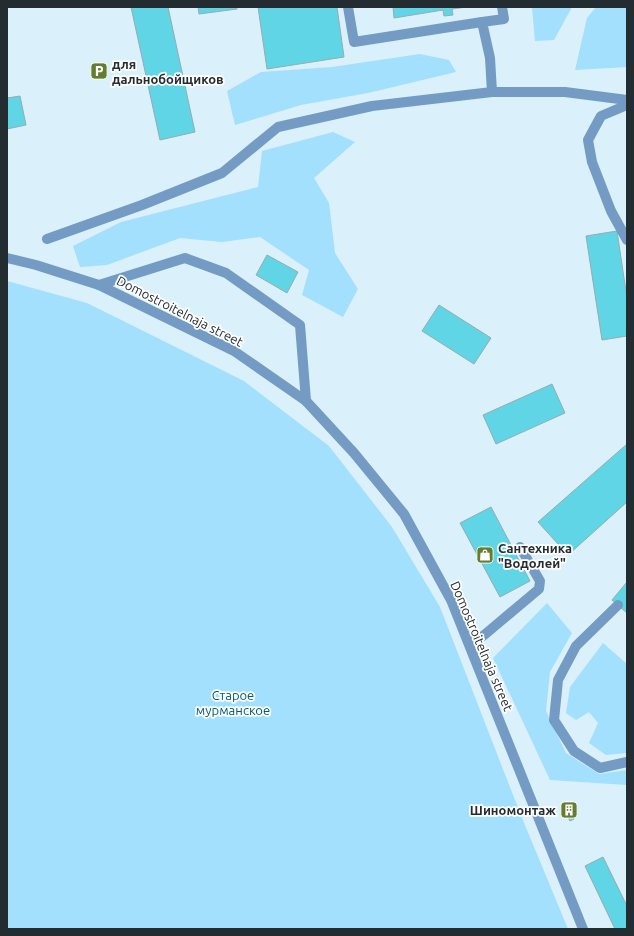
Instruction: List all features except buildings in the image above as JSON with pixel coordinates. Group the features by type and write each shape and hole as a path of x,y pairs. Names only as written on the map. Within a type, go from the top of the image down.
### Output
{"street":[{"path":"348,7 354,42 504,18 502,7"},
{"path":"482,22 490,58 492,92"},
{"path":"47,240 142,205 222,173 278,127 372,106 492,92 565,92 627,100"},
{"path":"627,105 601,116 588,140 592,162 611,211 627,240"},
{"name":"Domostroitelnaja street","path":"7,258 36,265 99,285 234,350 306,401 354,453 404,514 451,600 584,929"},
{"path":"99,285 185,258 226,273 300,325 306,401"},
{"path":"468,641 483,636 539,589 540,580 520,547"},
{"path":"618,605 576,646 558,680 554,720 574,751 600,768 627,762"}],"green space":[{"path":"532,7 572,7 554,40 535,41"},
{"path":"596,7 627,7 627,67 575,70 587,18"},
{"path":"420,54 449,60 456,72 368,93 301,105 235,125 227,91 261,72 332,67"},
{"path":"333,132 355,142 314,178 329,203 335,253 358,289 343,317 302,295 309,270 260,237 222,242 180,238 107,265 80,267 73,246 121,222 258,187 262,151"},
{"name":"Старое мурманское","path":"7,281 87,303 244,381 329,446 392,527 440,607 520,813 568,929 7,929"},
{"path":"547,603 572,633 550,672 546,711 566,753 599,774 627,770 627,785 550,780 493,658"},
{"path":"603,643 627,664 627,753 606,755 589,743 598,723 589,712 576,720 566,713 570,687"}],"place":[{"name":"для дальнобойщиков","path":"99,71"},
{"name":"Сантехника \"Водолей\"","path":"485,555"},
{"name":"Шиномонтаж","path":"569,810"}]}
